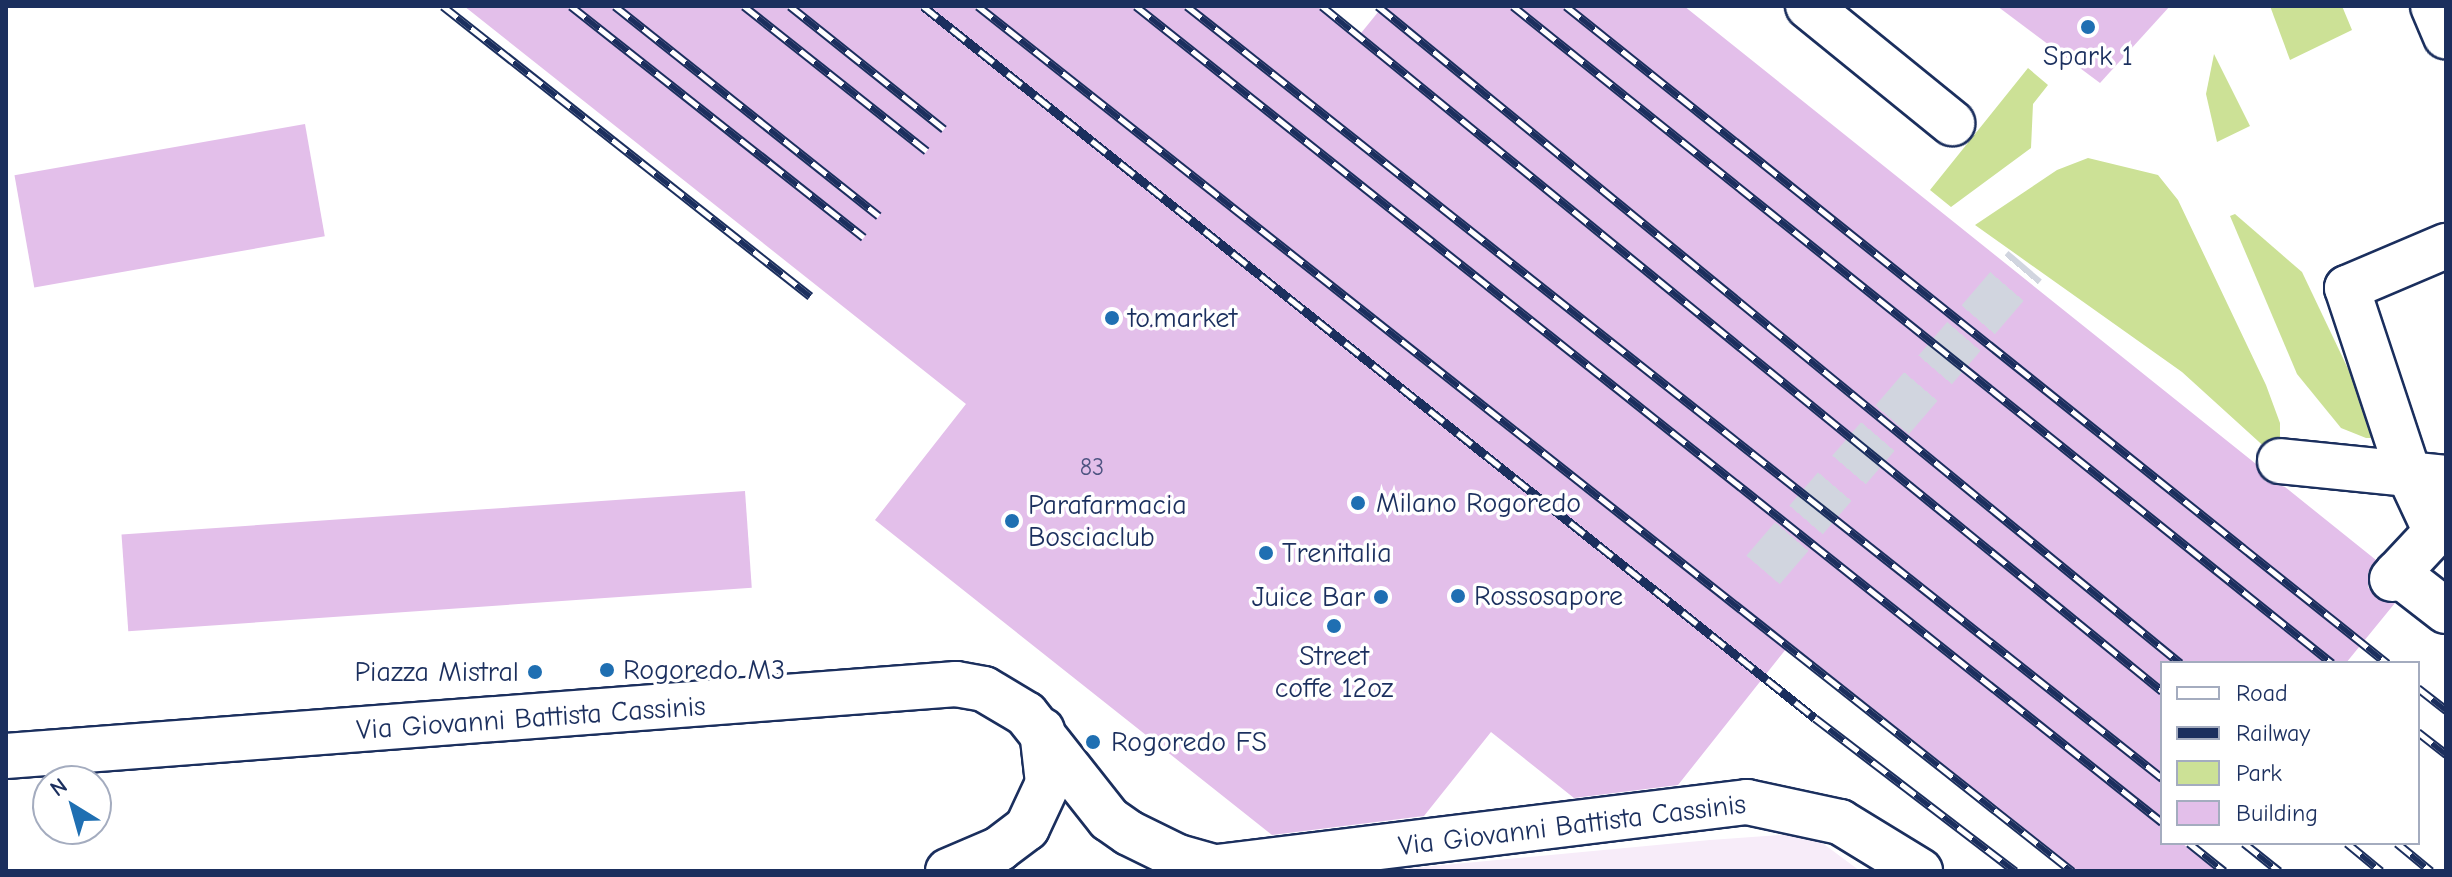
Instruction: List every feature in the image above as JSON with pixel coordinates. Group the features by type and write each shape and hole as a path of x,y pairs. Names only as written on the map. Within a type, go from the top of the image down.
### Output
{"street":[{"path":"1808,6 1952,123"},
{"path":"2433,6 2446,36"},
{"path":"2446,246 2347,288 2427,475 2436,532 2395,576 2446,611"},
{"path":"2280,461 2427,475"},
{"name":"Via Giovanni Battista Cassinis","path":"6,756 956,684 1007,700 1042,730 1109,819 1150,846 1221,869"},
{"path":"948,871 999,849 1027,828 1048,783 1042,730"},
{"name":"Via Giovanni Battista Cassinis","path":"1175,871 1221,869 1747,802 1840,822 1915,867"}],"shaded area":[{"path":"1809,833 1860,871 1381,871 1710,840"}],"green space":[{"path":"2270,6 2342,6 2352,30 2290,60"},
{"path":"2214,54 2250,126 2217,142 2206,94"},
{"path":"2028,68 2048,85 2033,104 2031,148 1951,207 1930,190"},
{"path":"2088,158 2158,175 2178,200 2266,385 2280,423 2280,461 2182,372 1975,225 2057,170"},
{"path":"2235,214 2302,272 2381,438 2366,438 2341,428 2297,374 2230,216"}],"building":[{"path":"464,6 1317,6 1357,38 1383,6 1684,6 2256,464 2265,481 2285,487 2376,560 2368,573 2368,587 2376,598 2395,603 2348,661 2160,661 2160,845 2184,845 2217,871 2076,871 1790,644 1678,785 1574,798 1491,732 1424,816 1272,835 875,520 966,404"},
{"name":"Spark 1","path":"1997,6 2170,6 2100,83"},
{"path":"305,124 325,236 34,287 14,175"},
{"path":"745,491 752,588 128,631 122,535"}],"tunnel":[{"path":"1763,570 2025,265"}],"railway":[{"path":"443,6 810,296"},
{"path":"571,6 864,237"},
{"path":"615,6 879,216"},
{"path":"744,6 927,151"},
{"path":"790,6 944,129"},
{"path":"923,6 1815,718 2015,871"},
{"path":"978,6 2072,871"},
{"path":"1136,6 2160,820"},
{"path":"1187,6 2160,776"},
{"path":"1322,6 2160,689"},
{"path":"1378,6 2178,661"},
{"path":"1513,6 2330,661"},
{"path":"1566,6 2385,661"},
{"path":"2420,690 2446,710"},
{"path":"2420,734 2446,754"},
{"path":"2192,845 2224,871"},
{"path":"2246,845 2279,871"},
{"path":"2349,845 2381,871"},
{"path":"2399,845 2431,871"}],"place":[{"name":"Spark 1","path":"2088,27"},
{"name":"to.market","path":"1112,318"},
{"name":"Milano Rogoredo","path":"1358,503"},
{"name":"Parafarmacia Bosciaclub","path":"1012,521"},
{"name":"Trenitalia","path":"1266,553"},
{"name":"Rossosapore","path":"1458,596"},
{"name":"Juice Bar","path":"1381,597"},
{"name":"Street coffe 12oz","path":"1334,626"},
{"name":"Rogoredo M3","path":"607,670"},
{"name":"Piazza Mistral","path":"535,672"},
{"name":"Rogoredo FS","path":"1093,742"}]}
